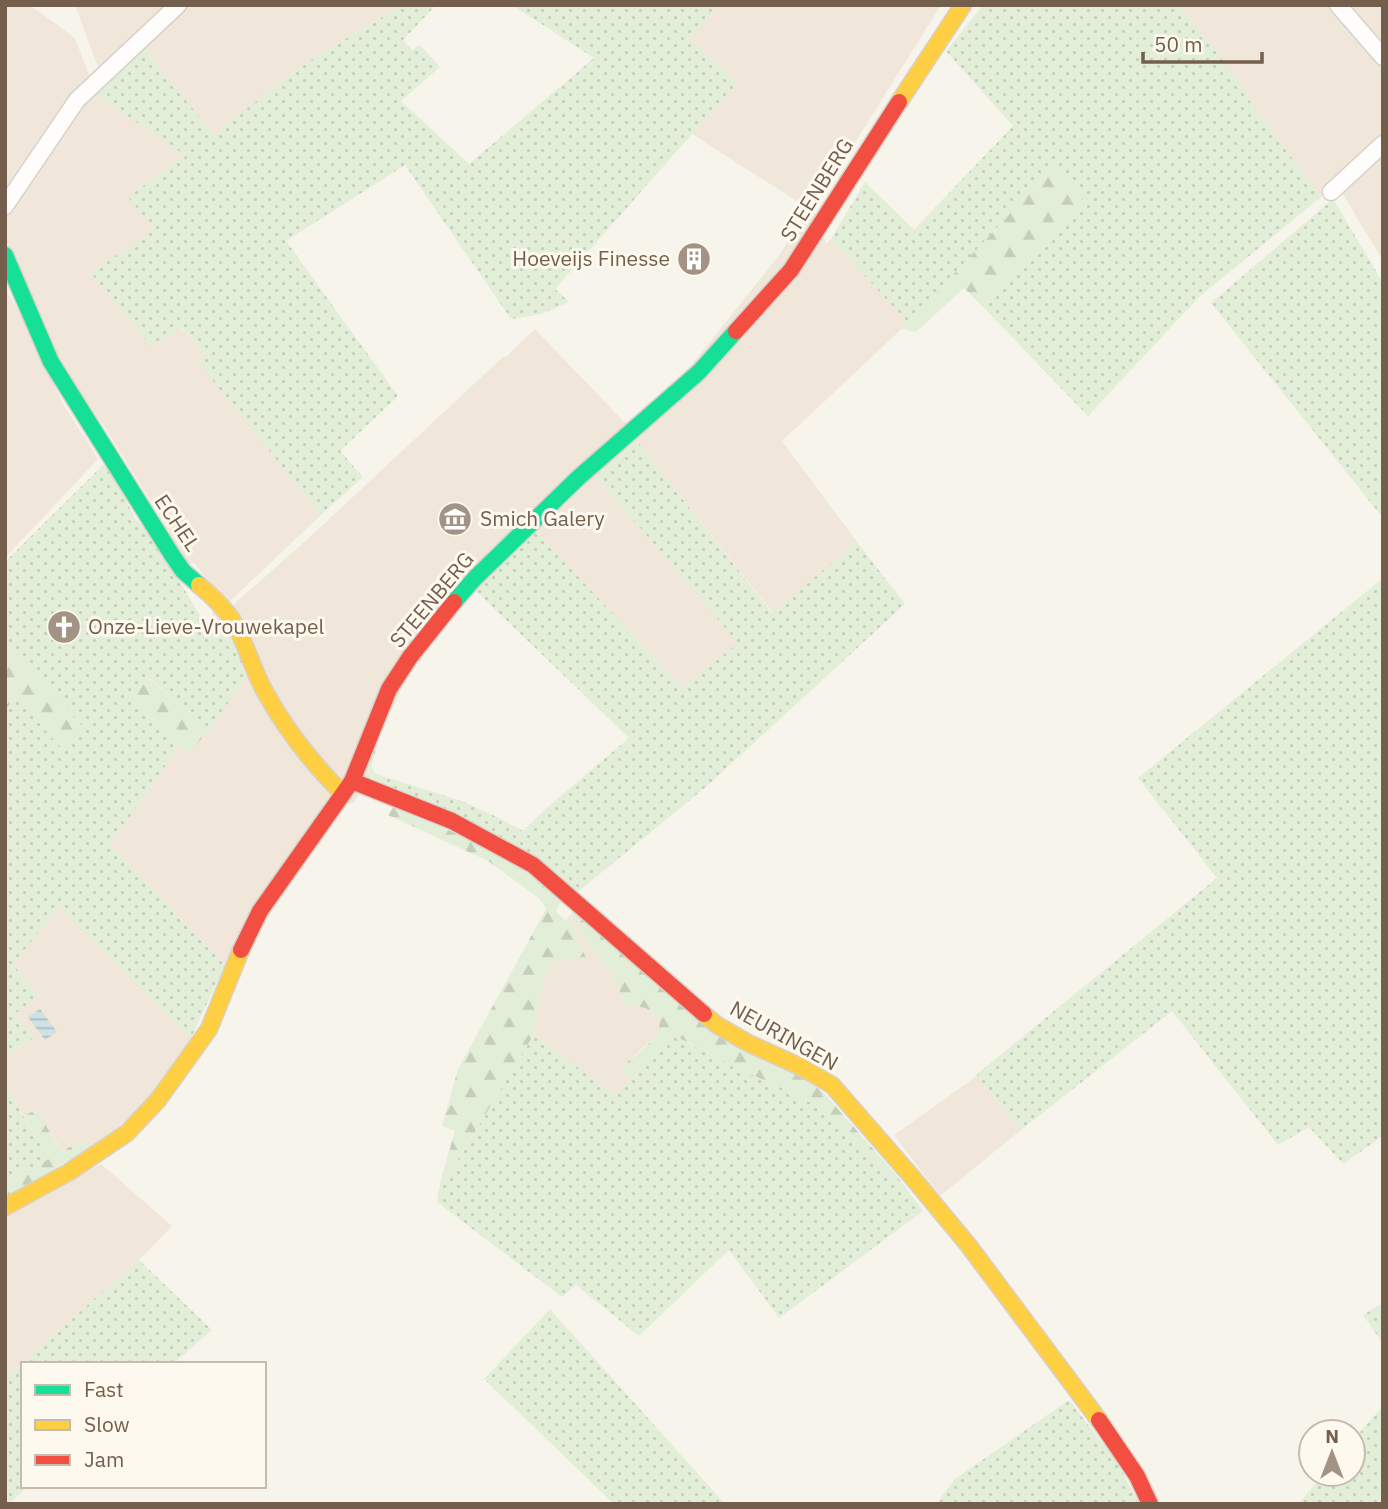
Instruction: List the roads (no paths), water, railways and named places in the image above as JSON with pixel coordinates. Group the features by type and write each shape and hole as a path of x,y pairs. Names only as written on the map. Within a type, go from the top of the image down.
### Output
{"street":[{"path":"5,206 77,100 177,5"},
{"name":"STEENBERG","path":"5,1207 69,1172 127,1133 158,1100 209,1029 243,944 260,911 347,788 389,689 410,657 440,617 474,579 578,478 699,373 791,271 963,5"},
{"path":"1338,5 1383,57"},
{"path":"1331,192 1383,144"},
{"name":"ECHEL","path":"5,255 51,362 155,531 177,564 215,599 232,620 275,711 325,777 347,788"},
{"name":"NEURINGEN","path":"347,788 452,821 534,865 717,1025 832,1084 976,1256 1104,1426 1137,1476 1150,1504"}],"place":[{"name":"Hoeveijs Finesse","path":"694,259"},
{"name":"Smich Galery","path":"455,519"},
{"name":"Onze-Lieve-Vrouwekapel","path":"64,627"}]}
